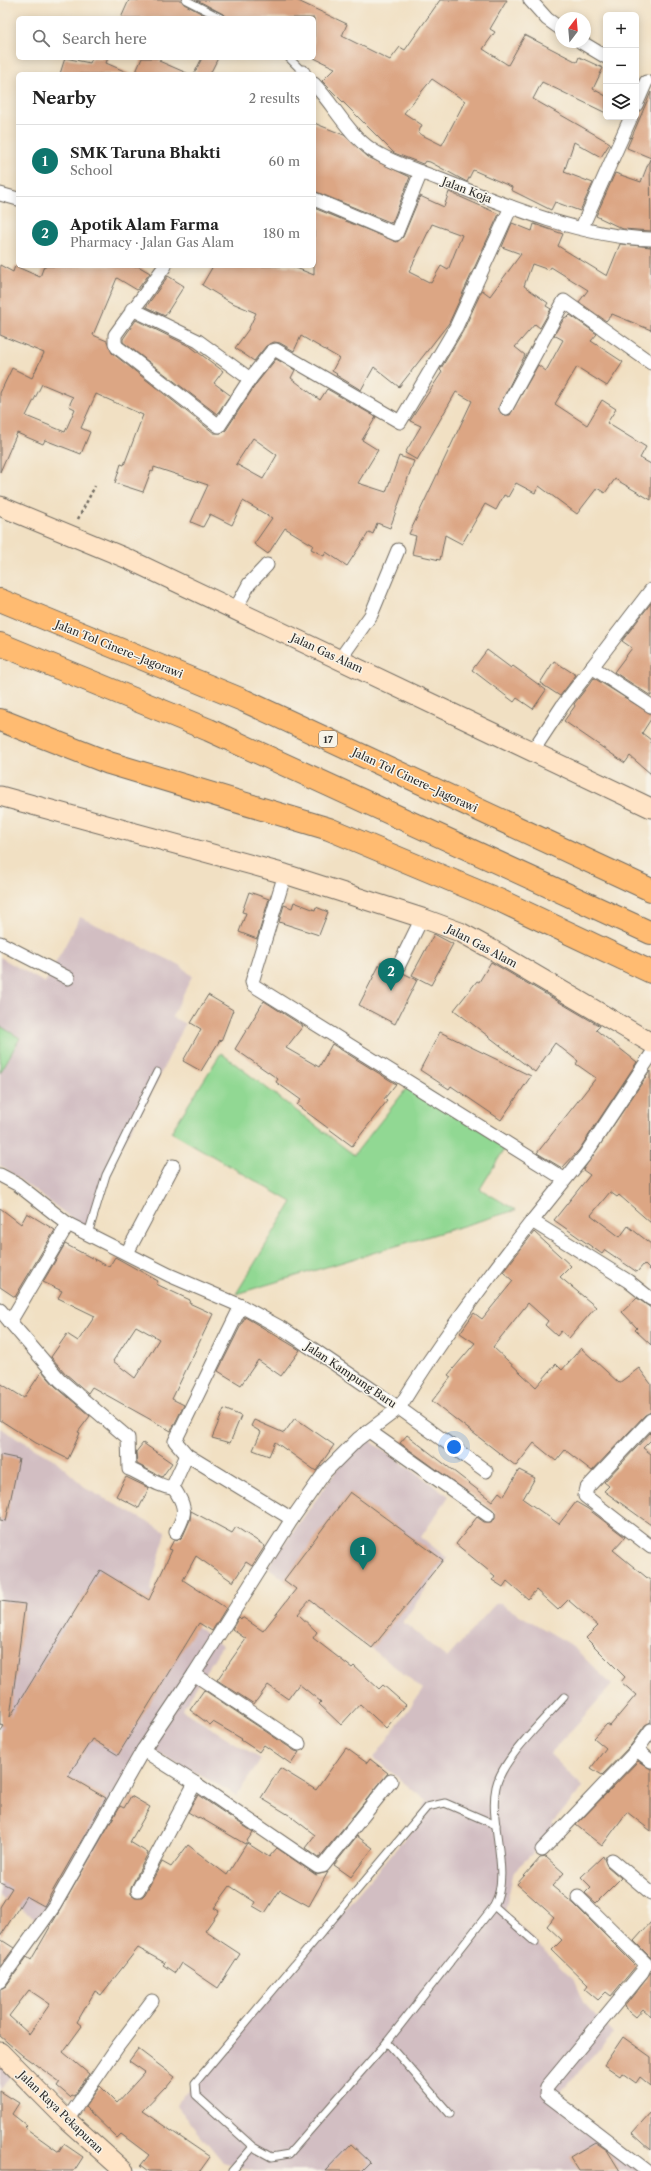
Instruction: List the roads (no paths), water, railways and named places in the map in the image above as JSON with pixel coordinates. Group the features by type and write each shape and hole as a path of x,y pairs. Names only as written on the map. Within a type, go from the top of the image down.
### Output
{"highway":[{"name":"Jalan Tol Cinere–Jagorawi","path":"0,600 245,701 651,890"},
{"path":"0,644 210,730 651,933"},
{"path":"0,720 109,763 329,829 494,898 651,972"}],"main road":[{"name":"Jalan Gas Alam","path":"0,506 128,559 651,808"},
{"name":"Jalan Gas Alam","path":"0,796 285,874 422,918 460,932 651,1043"},
{"name":"Jalan Raya Pekapuran","path":"0,2052 67,2120 124,2171"}],"street":[{"path":"530,0 546,19 555,25"},
{"path":"591,48 603,55"},
{"path":"639,96 644,81"},
{"name":"Jalan Koja","path":"316,86 356,136 372,150 421,172 511,207 623,238 651,239"},
{"path":"582,227 630,120"},
{"path":"316,200 396,234 421,172"},
{"path":"0,194 16,198"},
{"path":"163,268 132,309 115,335 115,343 118,347 219,426 250,379 272,351 276,350 400,422 456,327 511,207"},
{"path":"506,408 564,301 651,363"},
{"path":"132,309 198,341 250,379"},
{"path":"340,659 371,615 398,550"},
{"path":"235,610 249,584 266,565"},
{"path":"532,752 563,704 651,590"},
{"path":"592,667 651,706"},
{"path":"285,874 252,982 253,985 564,1179"},
{"path":"398,967 422,918"},
{"path":"0,943 68,978"},
{"name":"Jalan Kampung Baru","path":"0,1175 17,1184 68,1224 169,1275 241,1306 285,1330 399,1408 430,1357 464,1308 564,1179 585,1155 613,1115 651,1055"},
{"path":"127,1253 173,1166"},
{"path":"532,1221 628,1281 651,1299"},
{"path":"10,1322 68,1224"},
{"path":"241,1306 175,1441 187,1455 292,1519"},
{"path":"0,1310 60,1380 93,1406 128,1438 130,1469 161,1487 172,1488 175,1490 184,1503 182,1521 176,1532"},
{"path":"0,1981 54,1906 143,1750 194,1674 292,1519 325,1472 358,1438 399,1408 486,1471"},
{"path":"651,1420 587,1488 584,1496 651,1547"},
{"path":"369,1431 488,1515"},
{"path":"172,1488 187,1455"},
{"path":"194,1674 299,1744"},
{"path":"542,1850 637,1750 651,1730"},
{"path":"143,1750 195,1783 318,1867 323,1866 391,1781"},
{"path":"637,1750 651,1761"},
{"path":"138,1890 195,1783"},
{"path":"612,1860 651,1893"},
{"path":"578,1897 646,1964 642,1972 547,2086 546,2094 647,2171"},
{"path":"67,2120 118,2046 152,2001"}],"lane":[{"path":"186,0 217,16"},
{"path":"291,60 303,72"},
{"path":"88,1234 106,1175 157,1072"},
{"path":"496,1825 445,1803 427,1807 195,2083 196,2095 253,2148 271,2157 289,2154 387,2042 494,1906 497,1900 500,1883 496,1825 494,1802 500,1776 508,1762 564,1697"},
{"path":"494,1906 535,1942"},
{"path":"387,2042 450,2114"},
{"path":"232,2171 253,2148"}],"place":[{"name":"Apotik Alam Farma","path":"391,991"},
{"name":"SMK Taruna Bhakti","path":"363,1570"}]}
